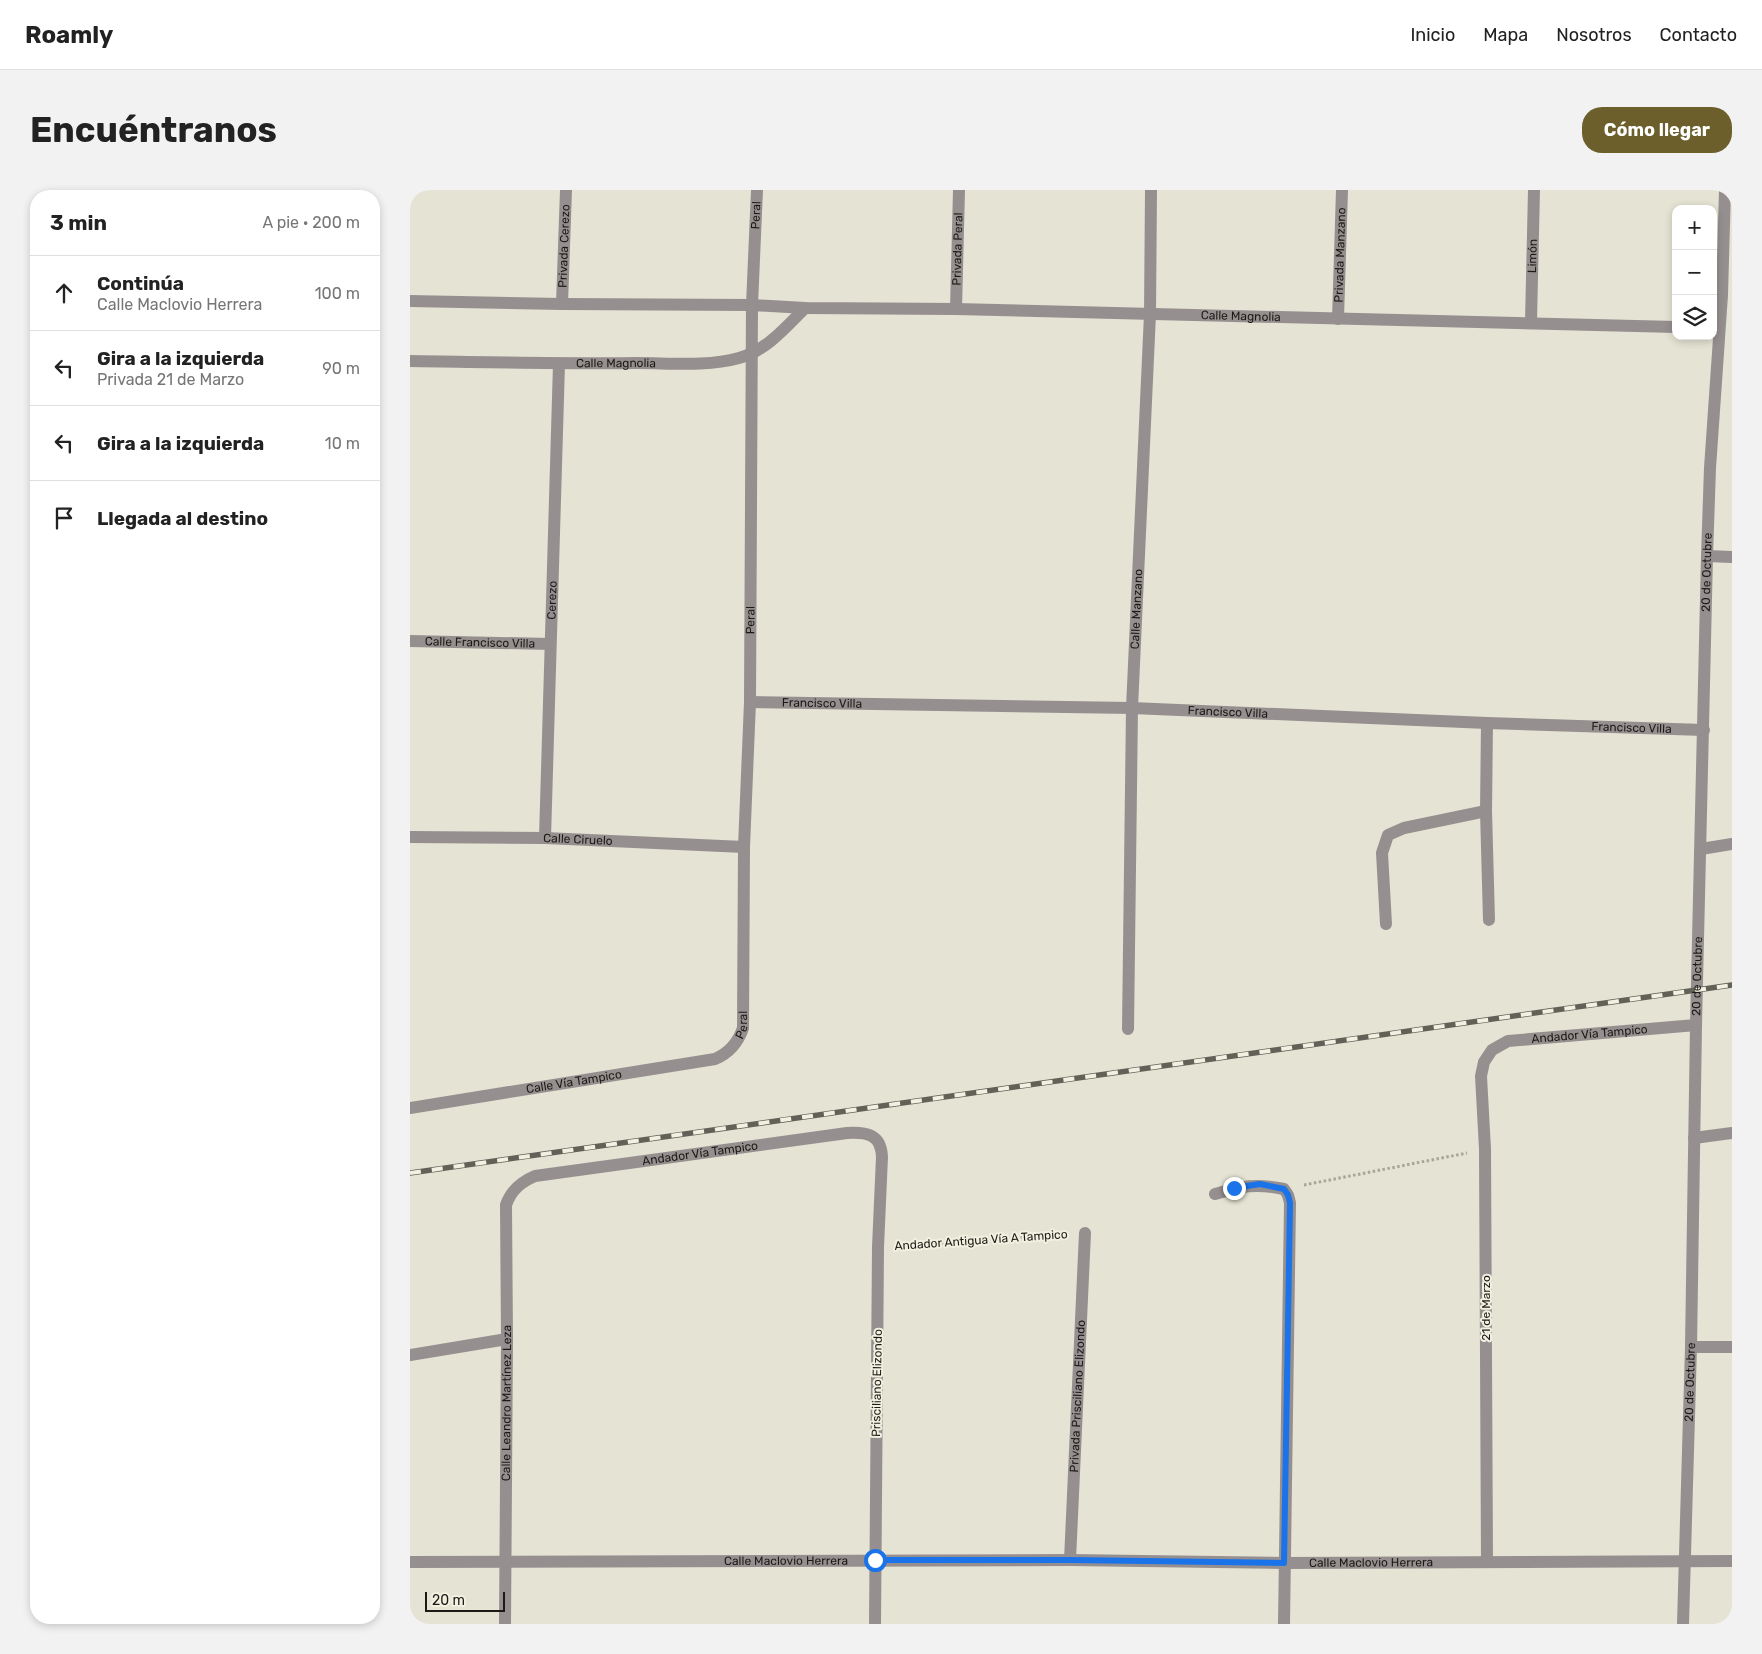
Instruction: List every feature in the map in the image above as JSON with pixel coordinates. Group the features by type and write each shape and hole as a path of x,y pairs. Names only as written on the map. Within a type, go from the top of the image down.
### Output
{"street":[{"name":"Privada Cerezo","path":"562,304 566,190"},
{"name":"Peral","path":"734,1047 740,1038 743,1028 744,847 750,702 752,305 757,190"},
{"name":"Privada Peral","path":"956,309 959,190"},
{"name":"Calle Manzano","path":"1128,1029 1132,708 1150,314 1151,190"},
{"name":"Privada Manzano","path":"1338,319 1342,190"},
{"name":"Limón","path":"1531,322 1534,190"},
{"name":"20 de Octubre","path":"1683,1624 1691,1347 1696,1025 1707,556 1710,468 1722,329 1725,190"},
{"name":"Calle Magnolia","path":"410,301 956,309 1672,327"},
{"name":"Calle Magnolia","path":"410,361 558,364 712,362 740,358 753,352 777,335 805,308"},
{"name":"Cerezo","path":"545,838 558,364"},
{"path":"1707,556 1732,557"},
{"name":"Calle Francisco Villa","path":"410,641 550,644"},
{"name":"Francisco Villa","path":"750,702 1132,708 1704,730"},
{"path":"1488,723 1486,811 1489,920"},
{"path":"1386,924 1382,853 1388,835 1404,828 1486,811"},
{"name":"Calle Ciruelo","path":"410,837 545,838 744,847"},
{"path":"1701,848 1732,844"},
{"name":"Andador Vía Tampico","path":"1488,1056 1492,1050 1508,1041 1696,1025"},
{"name":"Calle Vía Tampico","path":"410,1108 715,1059 723,1056 734,1047"},
{"name":"21 de Marzo","path":"1487,1562 1485,1149 1481,1076 1482,1068 1488,1056"},
{"name":"Andador Vía Tampico","path":"519,1184 535,1176 847,1133 861,1132 873,1136 879,1143"},
{"path":"1694,1138 1732,1133"},
{"name":"Prisciliano Elizondo","path":"874,1624 878,1247 882,1157 879,1143"},
{"name":"Calle Leandro Martínez Leza","path":"505,1624 506,1205 509,1196 519,1184"},
{"path":"1215,1194 1247,1185 1260,1184 1284,1189 1288,1195 1290,1212 1284,1624"},
{"name":"Privada Prisciliano Elizondo","path":"1070,1560 1085,1233"},
{"path":"410,1356 507,1339"},
{"path":"1691,1347 1732,1347"},
{"name":"Calle Maclovio Herrera","path":"410,1562 1070,1560 1284,1563 1732,1561"}],"path":[{"path":"1284,1189 1485,1149"},
{"name":"Andador Antigua Vía A Tampico","path":"878,1247 1085,1233"}],"railway":[{"path":"410,1173 1732,985"}],"route":[{"path":"875,1560 1284,1563 1290,1203 1284,1189 1260,1184 1234,1188"}]}
